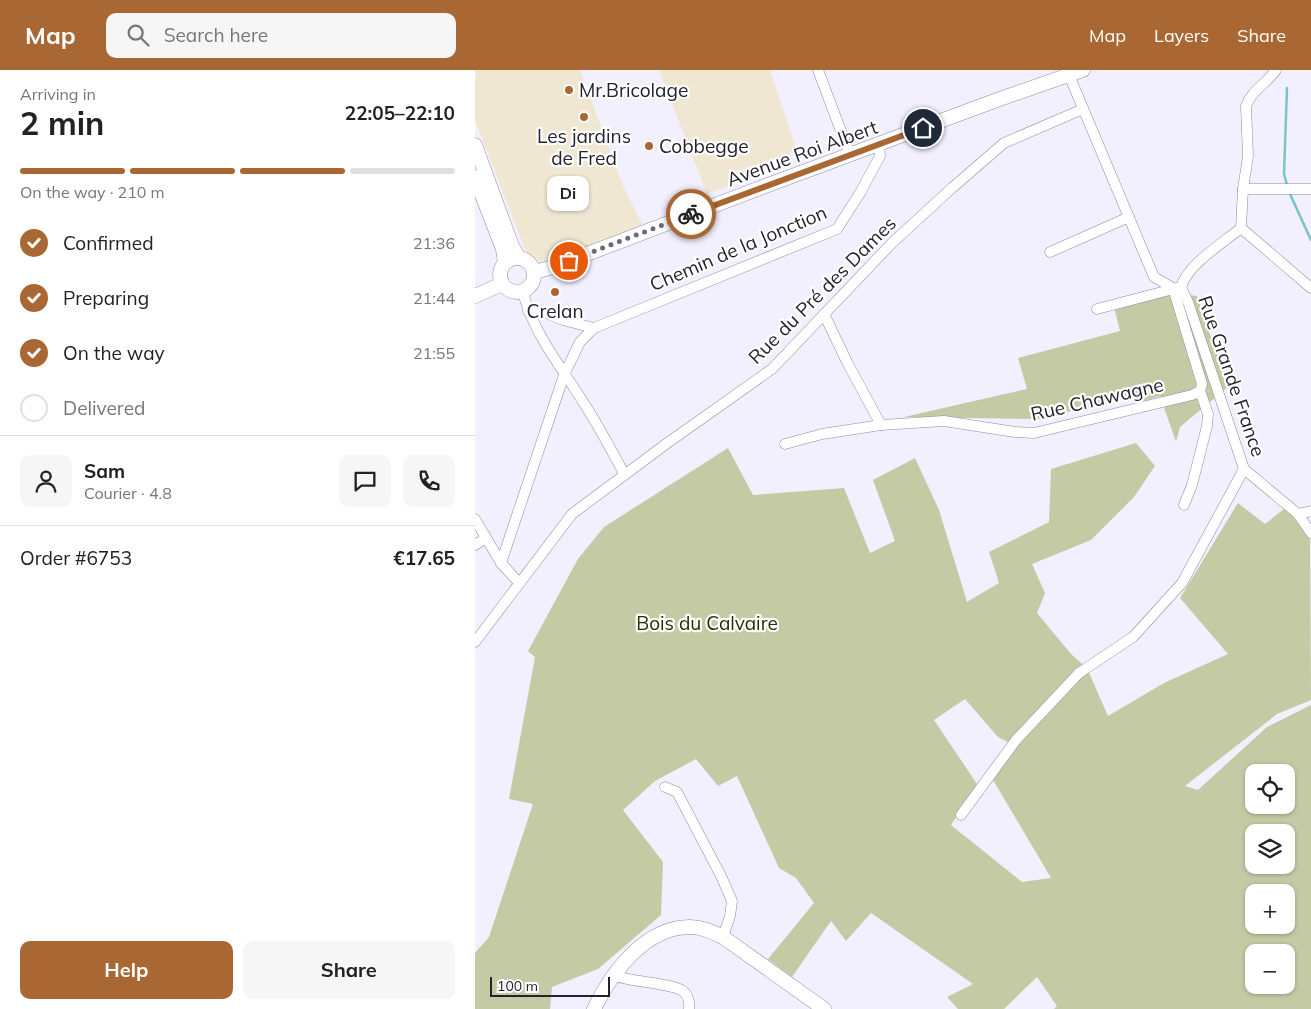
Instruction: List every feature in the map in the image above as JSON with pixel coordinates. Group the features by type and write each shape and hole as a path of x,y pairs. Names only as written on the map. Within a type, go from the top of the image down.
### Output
{"main road":[{"name":"Avenue Roi Albert","path":"534,272 553,267 879,144 1083,70"},
{"path":"475,146 512,246 519,258 529,263 534,272 532,284 523,292 511,292 502,284 500,272 505,263 519,258"},
{"path":"475,177 503,249 505,263"},
{"path":"475,296 502,284"},
{"path":"594,1009 612,975 639,947 668,930 690,927 707,930 723,937 824,1009"}],"street":[{"path":"818,70 851,155"},
{"path":"1097,309 1177,288 1197,263 1241,228 1243,189 1248,156 1246,106 1248,99 1270,79 1276,70"},
{"path":"1069,75 1154,277 1177,288 1202,384 1200,391 1208,414 1207,426 1192,484 1184,505"},
{"name":"Rue du Pré des Dames","path":"475,642 572,514 772,369 892,243 1004,143 1083,110"},
{"name":"Chemin de la Jonction","path":"501,563 564,374 580,342 594,328 837,229 860,193 880,156 879,144"},
{"path":"1243,189 1311,189"},
{"path":"1051,252 1129,217"},
{"path":"1241,228 1311,288"},
{"name":"Rue Grande France","path":"1177,288 1188,302 1244,469 1298,514 1311,533"},
{"path":"523,292 528,311 625,475"},
{"path":"528,311 541,311 563,320 594,328"},
{"path":"824,314 881,425"},
{"name":"Rue Chawagne","path":"785,444 823,434 881,425 944,421 1015,432 1034,433 1141,408 1192,395 1200,391"},
{"path":"961,815 1016,740 1079,673 1133,637 1182,583 1244,469"},
{"path":"1298,514 1311,511"},
{"path":"475,519 501,563 519,583"},
{"path":"475,545 486,538"},
{"path":"665,787 677,792 732,901 730,916 723,937"},
{"path":"612,975 679,989 684,992 690,1004 689,1009"}],"shaded area":[{"path":"475,70 580,70 623,186 644,228 541,261 527,255 475,120 475,78 477,77"},
{"path":"659,70 770,70 797,151 757,166 760,175 707,194"}],"green space":[{"path":"1170,293 1197,296 1228,387 1180,427 1176,442 1160,396 1144,401 1129,397 1038,419 904,417 1027,389 1018,358 1120,331 1114,307"},
{"name":"Bois du Calvaire","path":"1136,443 1155,466 1134,497 1091,540 1032,564 1045,593 1037,613 1071,654 1087,668 1108,716 1164,683 1228,654 1180,598 1238,503 1265,524 1285,508 1310,537 1311,700 1277,714 1185,786 1198,790 1267,727 1311,705 1311,1009 1054,1009 1057,1006 1037,977 1004,1009 958,1009 947,997 973,984 871,913 846,941 831,921 792,977 768,959 814,903 796,878 779,868 737,776 718,786 696,759 655,781 623,810 663,862 661,915 598,969 552,987 550,1009 475,1009 475,953 489,937 533,804 509,799 535,657 528,651 578,559 604,527 728,448 753,495 844,488 870,553 895,541 873,480 915,458 939,510 967,602 999,583 989,552 1049,522 1051,469","holes":["965,699 998,737 1014,745 993,777 993,780 1051,878 1022,882 951,825 977,784 934,720"]}],"waterway":[{"path":"1287,88 1284,174 1287,185"},
{"path":"1290,194 1311,240"}],"way so far":[{"path":"569,261 691,214"}],"place":[{"name":"Mr.Bricolage","path":"569,90"},
{"name":"Les jardins de Fred","path":"584,117"},
{"name":"Cobbegge","path":"649,146"},
{"name":"Di","path":"569,261"},
{"name":"Crelan","path":"555,292"}],"route":[{"path":"691,214 923,128"}]}
